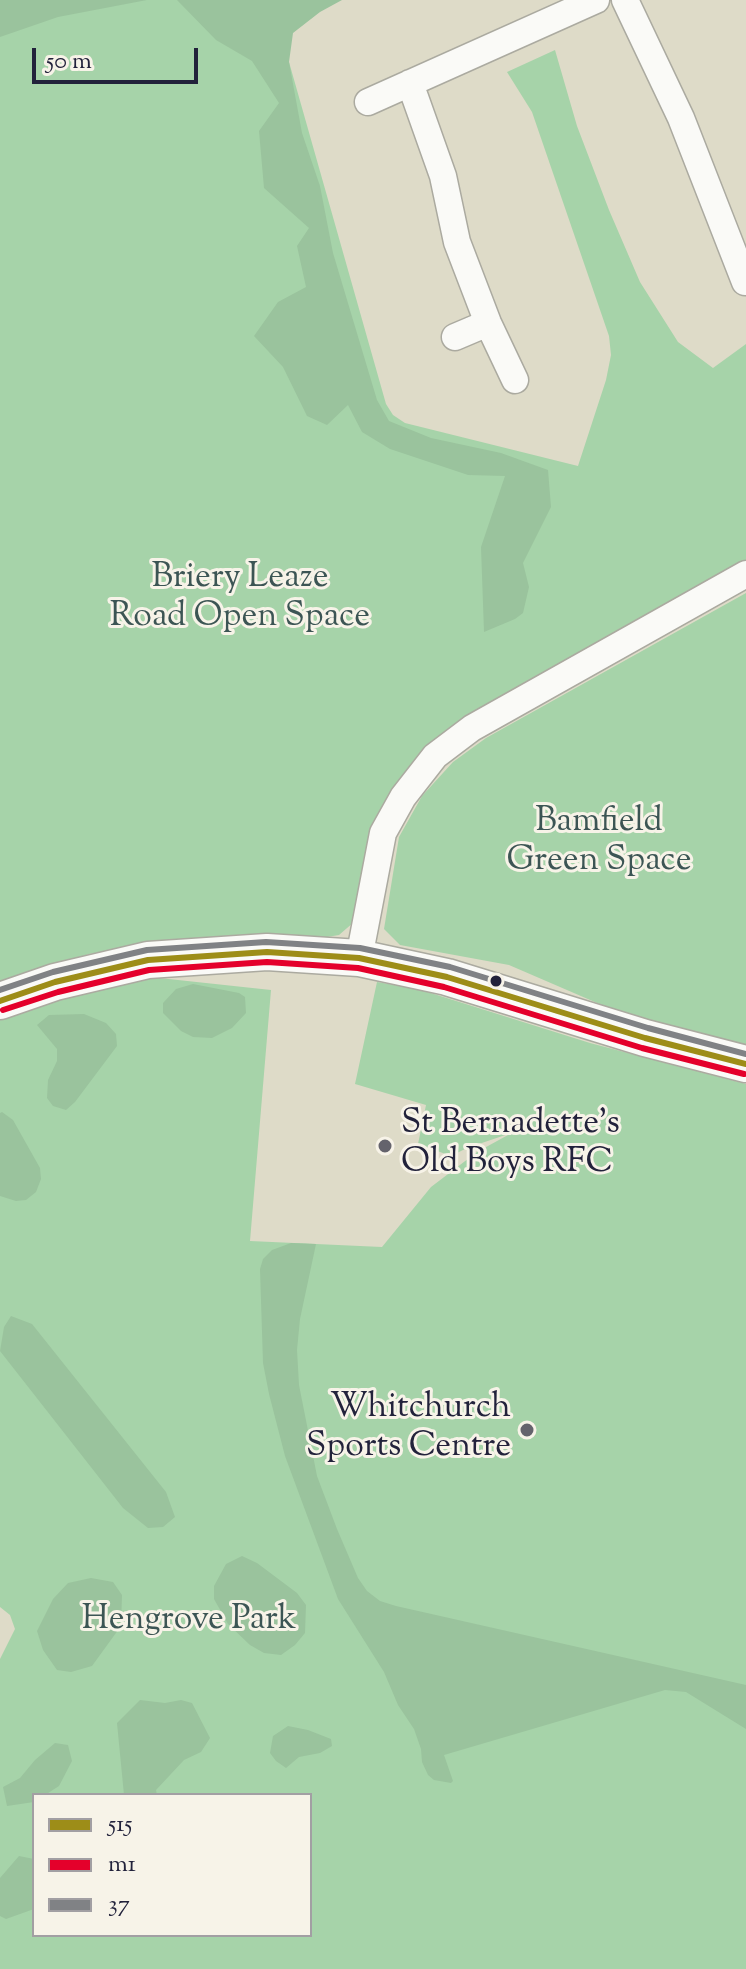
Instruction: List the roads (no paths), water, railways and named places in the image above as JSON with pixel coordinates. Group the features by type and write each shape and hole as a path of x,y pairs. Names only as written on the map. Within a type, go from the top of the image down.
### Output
{"street":[{"path":"368,102 596,0"},
{"path":"625,0 739,247 745,282"},
{"path":"410,83 443,176 457,242 488,323 515,380"},
{"path":"455,337 488,323"},
{"path":"359,958 383,833 403,797 435,756 472,728 746,574"},
{"path":"0,1001 55,982 148,960 267,952 359,958 447,977 645,1038 746,1064"}],"place":[{"name":"St Bernadette's Old Boys RFC","path":"385,1146"},
{"name":"Whitchurch Sports Centre","path":"527,1430"}],"park label":[{"name":"Briery Leaze Road Open Space","path":"240,600"},
{"name":"Bamfield Green Space","path":"599,844"},
{"name":"Hengrove Park","path":"189,1622"}]}
